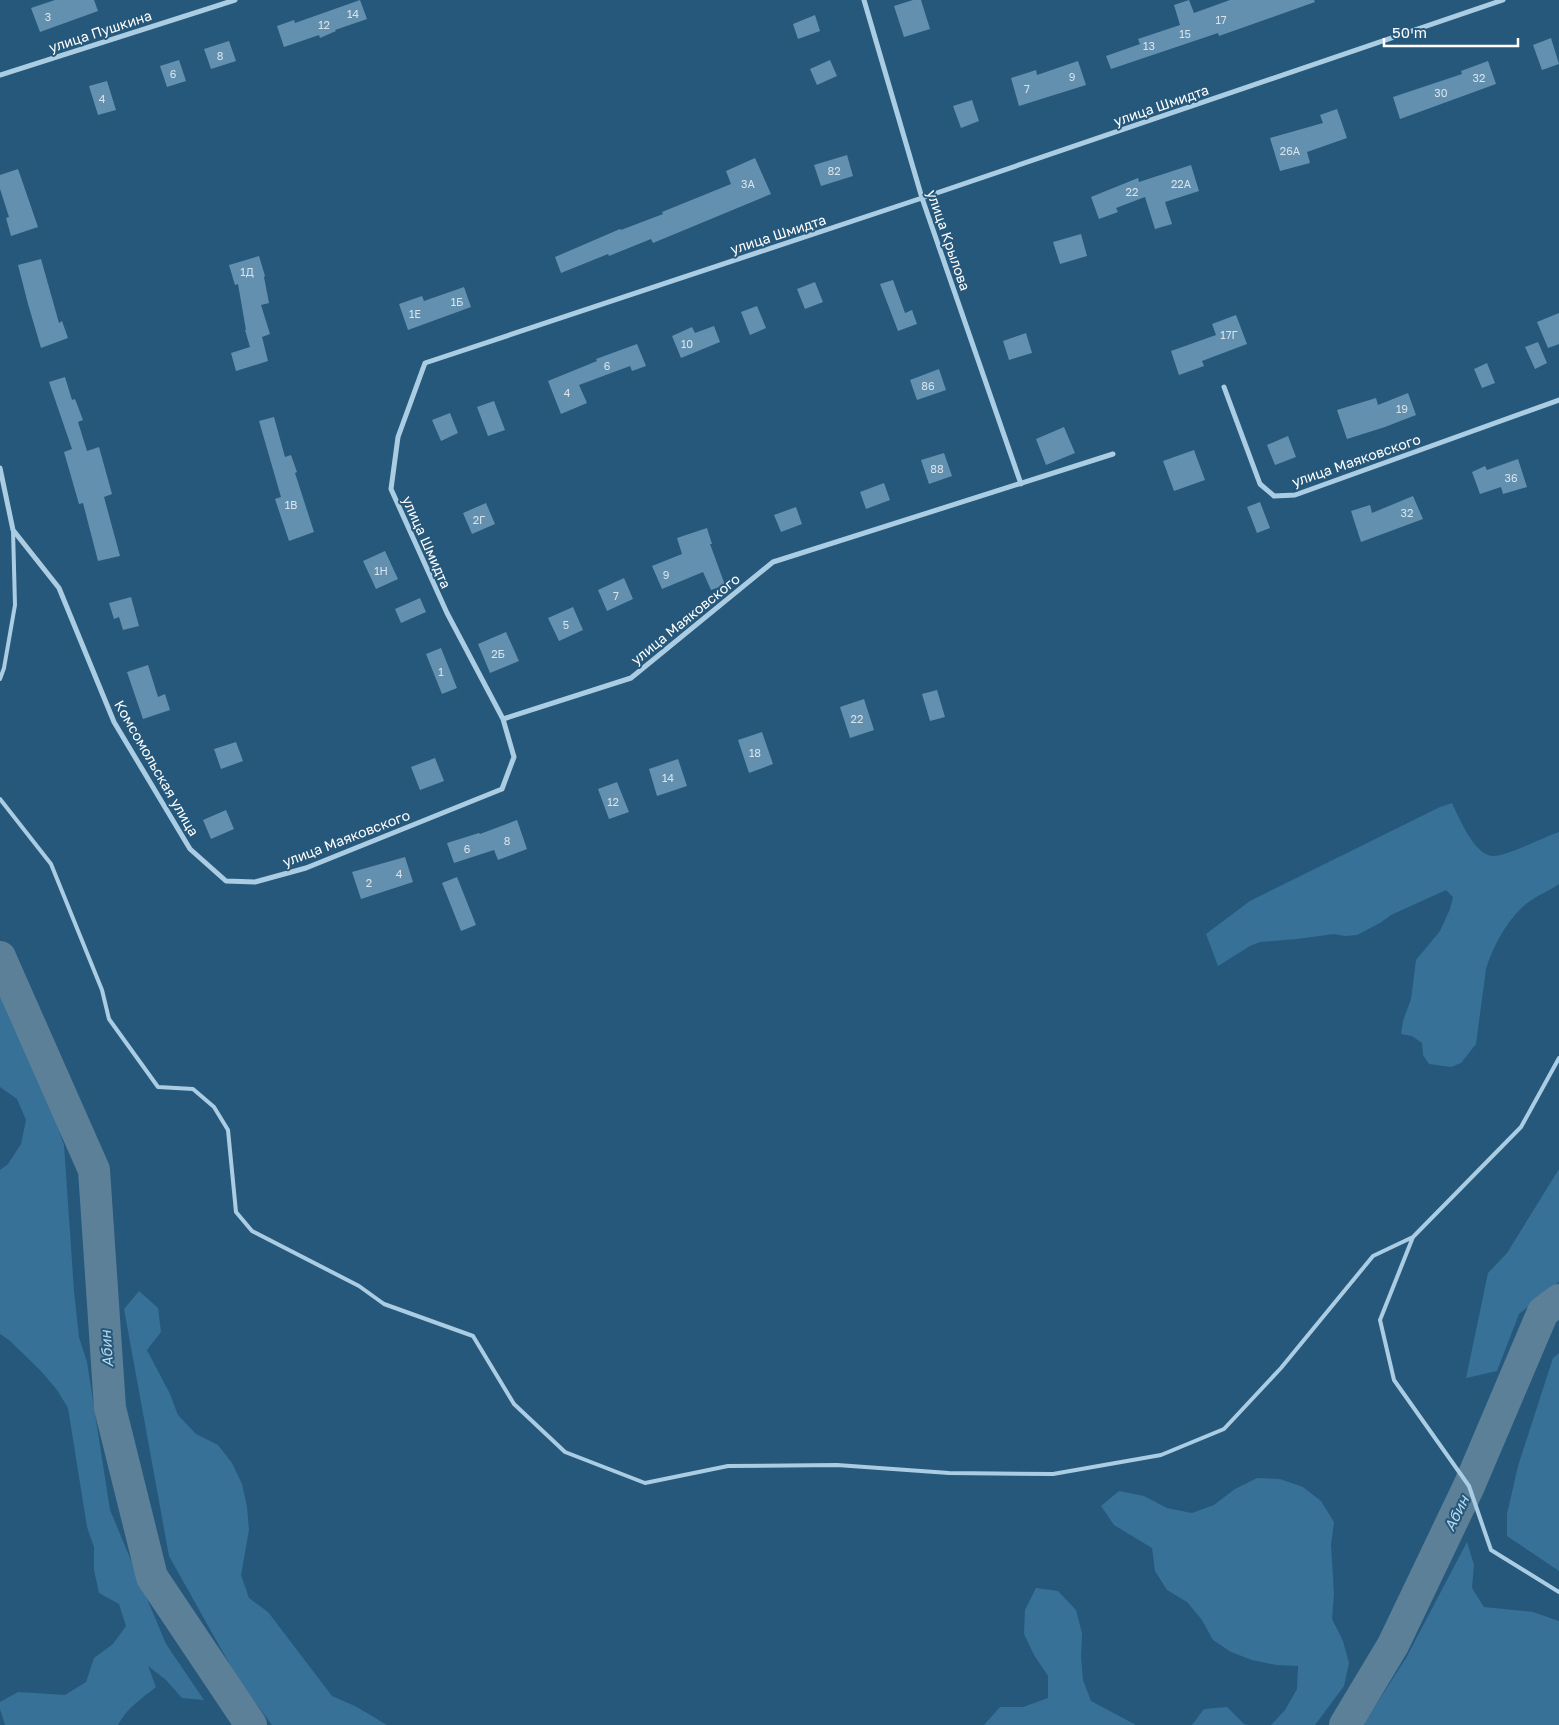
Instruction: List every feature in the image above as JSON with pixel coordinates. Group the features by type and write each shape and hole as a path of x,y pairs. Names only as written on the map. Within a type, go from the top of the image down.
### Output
{"street":[{"name":"улица Пушкина","path":"0,74 235,0"},
{"name":"улица Крылова","path":"864,0 922,198 1021,484"},
{"name":"улица Шмидта","path":"503,719 447,613 391,489 398,437 425,363 922,198 1503,0"},
{"name":"улица Маяковского","path":"1224,387 1260,484 1274,496 1295,495 1559,400"},
{"name":"улица Маяковского","path":"226,881 255,882 306,868 502,789 514,757 503,719 631,678 774,562 1113,454"},
{"name":"Комсомольская улица","path":"0,468 13,530 59,588 114,722 190,849 226,881"}],"lane":[{"path":"0,679 4,668 15,604 13,530"},
{"path":"0,799 51,864 102,990 109,1019 158,1087 193,1089 214,1107 228,1130 236,1212 252,1231 359,1286 384,1304 473,1336 514,1404 565,1452 645,1483 728,1466 837,1465 950,1473 1053,1474 1161,1455 1224,1429 1281,1368 1374,1256 1413,1237 1521,1127 1559,1058"},
{"path":"1413,1237 1380,1320 1394,1380 1469,1486 1490,1550 1559,1592"}],"shaded area":[{"path":"1452,803 1474,843 1480,850 1493,856 1507,853 1559,832 1559,884 1530,901 1519,910 1497,943 1486,969 1476,1044 1461,1063 1451,1067 1429,1064 1423,1055 1422,1043 1412,1036 1401,1034 1403,1021 1411,999 1416,960 1440,931 1450,909 1453,897 1446,890 1391,915 1357,935 1345,936 1334,934 1260,942 1218,966 1206,934 1250,901 1440,807"},
{"path":"0,983 39,1073 64,1145 79,1337 87,1362 110,1510 166,1644 204,1700 182,1698 166,1680 148,1666 156,1687 130,1709 118,1725 5,1725 0,1709 0,1702 18,1692 65,1695 86,1682 94,1658 113,1644 126,1626 119,1604 99,1593 94,1570 94,1547 87,1527 68,1408 57,1390 41,1371 9,1340 0,1334 0,1170 8,1164 21,1144 26,1120 17,1099 0,1087"},
{"path":"1559,1169 1559,1282 1519,1314 1497,1371 1466,1378 1488,1273 1507,1253"},
{"path":"139,1291 158,1308 161,1332 147,1350 170,1394 178,1415 196,1434 218,1445 232,1463 242,1484 249,1530 241,1575 249,1598 268,1612 332,1696 355,1706 387,1725 272,1725 239,1681 169,1556 124,1309"},
{"path":"1559,1353 1559,1571 1507,1536 1507,1514 1518,1466 1553,1358"},
{"path":"1257,1478 1280,1479 1303,1487 1321,1501 1334,1522 1331,1545 1334,1594 1332,1619 1343,1641 1349,1663 1344,1686 1315,1725 1271,1725 1285,1710 1297,1689 1298,1666 1276,1665 1252,1660 1231,1652 1213,1640 1202,1620 1187,1602 1167,1590 1155,1571 1152,1548 1114,1525 1101,1506 1119,1491 1144,1496 1167,1508 1192,1513 1214,1505 1235,1489"},
{"path":"1467,1542 1474,1565 1472,1588 1484,1607 1533,1612 1559,1621 1559,1725 1363,1725 1406,1658"},
{"path":"1036,1588 1058,1591 1076,1610 1082,1633 1081,1657 1083,1680 1091,1701 1136,1725 984,1725 1000,1707 1023,1707 1048,1698 1048,1676 1034,1655 1024,1634 1025,1610"},
{"path":"1227,1707 1244,1724 1249,1725 1192,1725 1204,1709"}],"building":[{"path":"55,0 94,0 98,11 40,32 31,8"},
{"path":"360,0 367,19 335,30 320,38 319,35 284,47 277,26 294,20 295,23"},
{"path":"913,0 921,0 930,29 904,37 894,6"},
{"path":"1189,0 1194,13 1230,0 1314,0 1315,2 1219,36 1218,33 1111,69 1106,56 1140,44 1138,39 1180,25 1174,5"},
{"path":"815,15 820,31 798,39 793,24"},
{"path":"1551,38 1559,64 1542,70 1533,45"},
{"path":"229,41 236,61 211,69 204,49"},
{"path":"179,60 186,81 167,87 160,66"},
{"path":"830,60 837,76 817,85 810,69"},
{"path":"1078,61 1086,85 1019,106 1011,78 1036,70 1037,75"},
{"path":"1488,61 1496,84 1400,119 1393,97 1462,74 1461,71"},
{"path":"107,81 116,110 98,115 89,86"},
{"path":"972,100 979,121 961,128 953,106"},
{"path":"1337,109 1347,138 1307,152 1310,163 1280,171 1270,138 1323,123 1320,115"},
{"path":"847,155 853,176 821,186 814,165"},
{"path":"755,158 771,194 653,243 651,239 561,273 555,257 620,229 663,214 662,212 731,184 726,171"},
{"path":"1191,165 1199,191 1165,202 1172,224 1155,229 1145,197 1116,208 1118,212 1099,219 1091,197 1138,178 1139,182"},
{"path":"18,169 38,227 11,236 6,218 9,217 0,189 0,175"},
{"path":"1081,234 1087,256 1060,264 1053,242"},
{"path":"259,256 265,276 269,303 261,305 270,334 262,337 268,361 236,371 231,353 250,347 245,330 238,284 235,285 229,265"},
{"path":"41,259 59,323 62,321 68,338 41,348 18,265"},
{"path":"893,280 905,313 912,310 917,324 898,331 880,284"},
{"path":"815,282 823,302 805,309 797,289"},
{"path":"464,287 471,307 408,330 399,304 422,296 424,301"},
{"path":"757,306 766,328 750,335 741,312"},
{"path":"1559,313 1559,344 1548,348 1537,322"},
{"path":"1236,315 1247,344 1202,361 1204,366 1179,375 1171,351 1216,335 1212,324"},
{"path":"714,326 720,342 681,358 672,336 692,327 695,333"},
{"path":"1026,333 1032,353 1009,360 1003,341"},
{"path":"1538,342 1547,363 1535,369 1525,347"},
{"path":"637,344 646,366 632,371 630,366 579,385 587,403 561,414 548,381 597,361 596,359"},
{"path":"1487,363 1495,383 1482,388 1474,369"},
{"path":"939,369 946,390 917,400 910,380"},
{"path":"65,377 72,400 75,399 83,420 78,422 87,451 99,447 112,494 104,497 120,556 98,561 83,503 79,504 64,452 72,449 49,382"},
{"path":"1408,393 1416,415 1347,439 1337,410 1376,398 1378,405"},
{"path":"494,401 505,430 488,436 477,407"},
{"path":"450,413 458,433 441,441 432,420"},
{"path":"274,417 285,457 291,455 297,472 295,473 314,532 289,541 275,499 281,497 259,421"},
{"path":"1064,427 1075,453 1046,465 1036,439"},
{"path":"1288,436 1296,457 1275,465 1267,445"},
{"path":"1194,450 1205,480 1174,491 1163,461"},
{"path":"944,453 952,476 929,484 921,460"},
{"path":"1518,459 1527,487 1503,494 1501,487 1480,494 1472,472 1485,466 1487,470"},
{"path":"884,483 890,500 866,509 860,492"},
{"path":"1413,496 1423,519 1361,542 1351,511 1370,505 1372,513"},
{"path":"1260,502 1270,528 1257,533 1247,507"},
{"path":"486,503 495,524 472,534 463,513"},
{"path":"796,507 802,524 781,532 774,515"},
{"path":"707,528 712,544 710,544 725,585 711,590 703,572 662,589 652,566 682,554 677,538"},
{"path":"385,551 398,579 376,589 363,561"},
{"path":"624,578 633,599 607,611 598,590"},
{"path":"131,597 139,626 123,630 119,617 114,619 109,603"},
{"path":"420,598 426,612 401,623 395,609"},
{"path":"573,607 583,630 559,641 548,618"},
{"path":"506,632 519,661 490,673 478,644"},
{"path":"441,648 457,688 442,694 426,654"},
{"path":"148,665 158,697 165,694 170,710 143,719 127,672"},
{"path":"937,690 945,717 930,721 922,694"},
{"path":"864,699 874,730 850,738 840,707"},
{"path":"762,732 773,764 749,773 738,740"},
{"path":"236,742 243,761 221,769 214,749"},
{"path":"435,758 444,781 420,790 411,767"},
{"path":"678,759 687,786 657,796 649,769"},
{"path":"617,782 629,812 609,819 598,789"},
{"path":"226,810 234,829 211,839 203,820"},
{"path":"517,820 527,849 498,860 494,850 454,863 447,843 480,834"},
{"path":"405,857 413,882 361,899 352,872"},
{"path":"457,877 476,925 461,931 442,883"}],"waterway":[{"name":"Абин","path":"0,957 94,1170 110,1408 152,1577 251,1725"},
{"name":"Абин","path":"1345,1725 1393,1645 1469,1486 1543,1312 1559,1300"}]}
